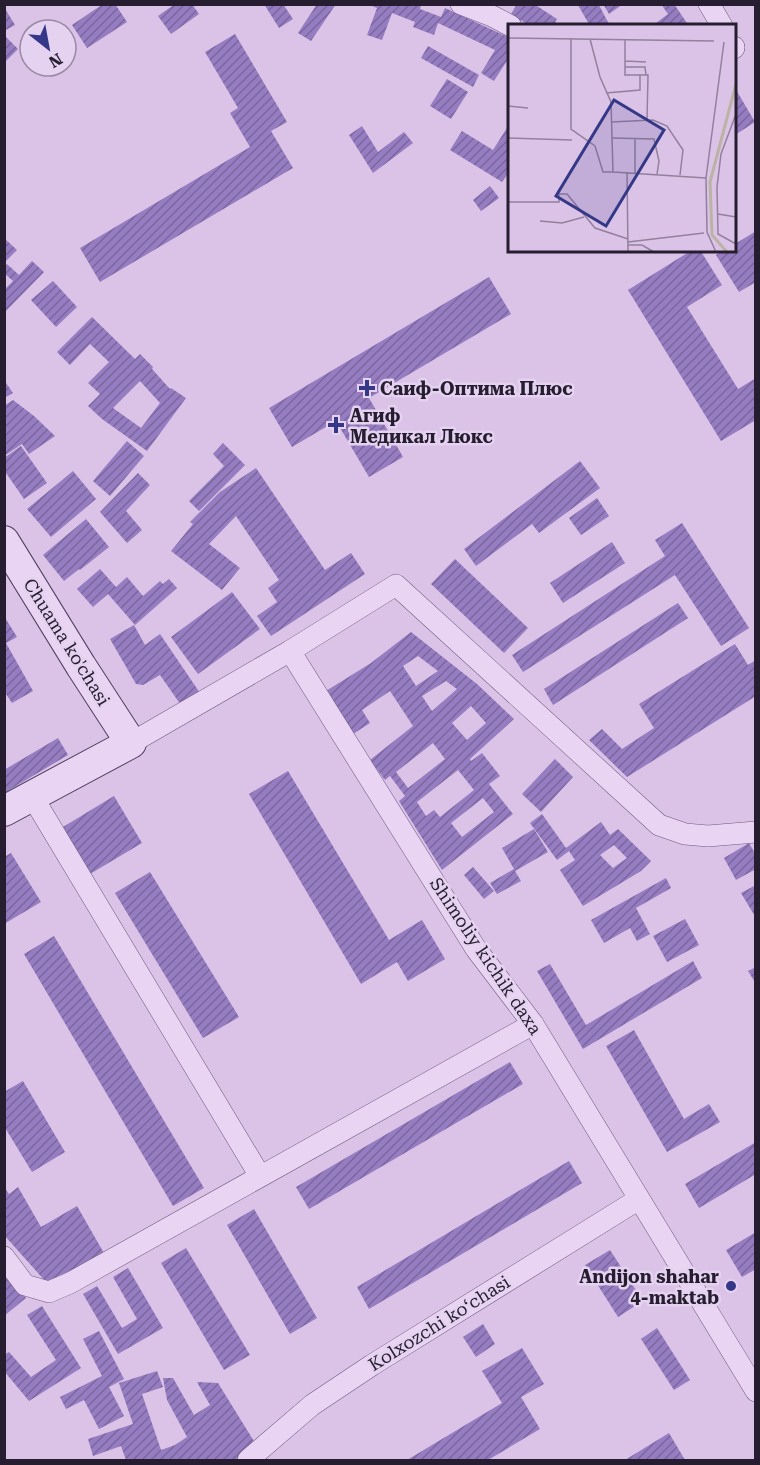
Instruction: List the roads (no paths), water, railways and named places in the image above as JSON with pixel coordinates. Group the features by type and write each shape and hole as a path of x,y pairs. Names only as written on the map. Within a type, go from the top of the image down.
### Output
{"street":[{"path":"461,4 508,24"},
{"path":"709,4 721,24"},
{"name":"Chuama ko'chasi","path":"4,541 130,743"},
{"path":"4,811 130,743 290,651 396,585 659,825 686,834 708,836 756,832"},
{"name":"Shimoliy kichik daxa","path":"290,651 476,950 533,1024 756,1391"},
{"path":"32,796 260,1176"},
{"path":"4,1257 25,1285 49,1292 70,1283 533,1024"},
{"name":"Kolxozchi koʻchasi","path":"257,1458 312,1405 372,1365 639,1199"}],"place":[{"name":"Саиф-Оптима Плюс","path":"367,388"},
{"name":"Агиф Медикал Люкс","path":"336,425"},
{"name":"Andijon shahar 4-maktab","path":"731,1286"}]}
